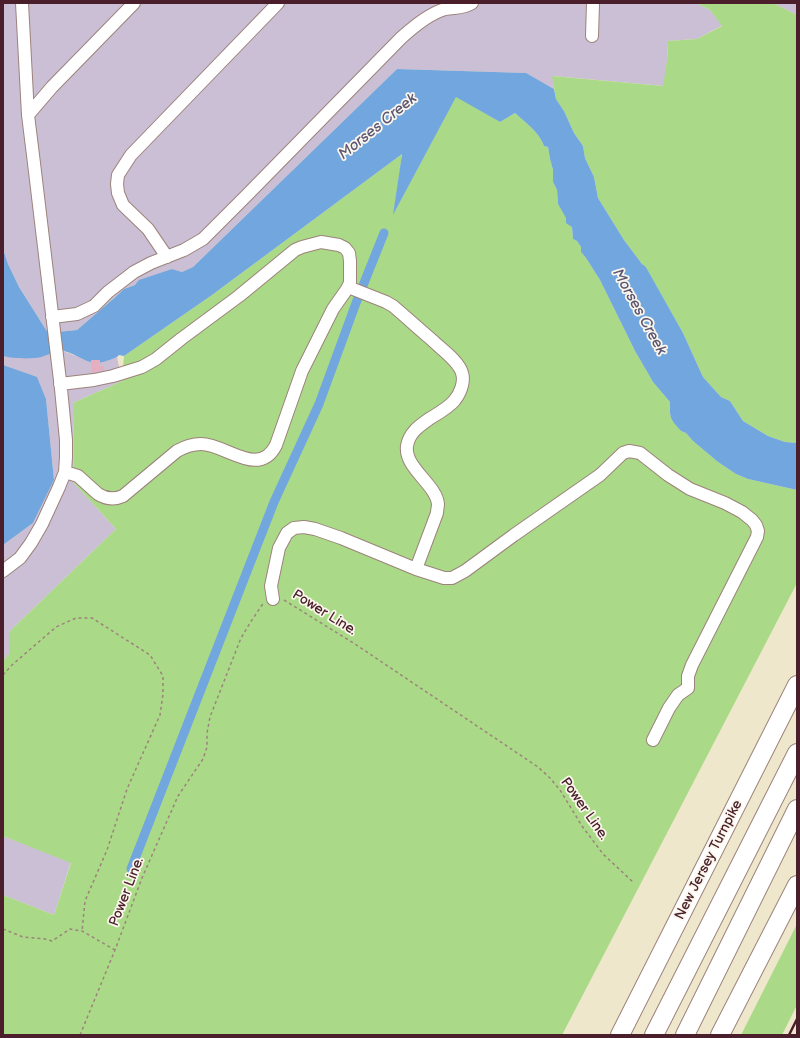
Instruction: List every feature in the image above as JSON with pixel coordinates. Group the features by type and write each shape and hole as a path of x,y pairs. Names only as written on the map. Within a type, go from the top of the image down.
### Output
{"highway":[{"name":"New Jersey Turnpike","path":"620,1035 797,685"},
{"path":"654,1035 797,753"},
{"path":"685,1035 797,809"},
{"path":"720,1035 797,885"}],"lane":[{"path":"3,571 20,558 42,524 60,487 66,457 60,384 34,155 28,115 22,3"},
{"path":"28,115 52,87 134,3"},
{"path":"167,257 148,230 123,204 117,189 118,174 131,155 278,3"},
{"path":"52,317 77,314 94,306 108,292 134,272 151,263 184,250 202,239 396,43 413,28 435,13 446,9 467,6 472,3"},
{"path":"592,36 593,3"},
{"path":"60,384 94,380 142,367 156,359 181,338 239,296 295,250 321,242 339,245 345,248 349,253 350,283 333,309 302,371 276,444 270,454 261,459 254,460 243,458 210,445 194,444 177,451 123,496 114,499 102,497 78,476 64,472"},
{"path":"348,287 393,306 460,366 463,374 463,382 454,401 419,426 411,434 408,440 407,448 409,459 414,468 432,490 438,503 437,513 416,569"},
{"path":"274,599 271,586 279,548 287,533 294,528 304,527 315,529 341,538 416,569 444,578 452,578 458,576 600,475 623,453 629,451 640,453 668,475 690,489 725,503 747,516 756,525 758,531 757,537 692,665 688,676 688,688 678,695 669,708 653,740"}],"path":[{"name":"Power Line.","path":"80,1035 115,950 142,878 178,796 203,759 207,747 207,733 210,717 241,638 262,605 274,599 281,599 355,644 538,767 560,790 582,826 603,854 634,883"},
{"path":"3,675 12,665 56,627 76,618 92,618 150,655 163,676 163,694 160,715 127,789 107,850 84,901 82,931"},
{"path":"3,929 23,938 45,939 52,941 70,930 82,931 115,950"}],"shaded area":[{"path":"3,3 696,3 710,10 723,25 697,39 668,41 664,86 553,76 554,89 525,73 397,69 193,267 182,272 172,269 144,279 135,285 124,289 77,330 48,333 19,287 8,264 3,249"},
{"path":"773,3 797,3 797,15"},
{"path":"63,351 91,362 102,362 117,357 122,381 73,403 74,483 116,529 9,632 9,654 3,661 3,545 33,523 54,480 46,399 37,378 3,365 3,356 9,357 49,354"},
{"path":"3,836 71,862 54,915 3,895"}],"green space":[{"path":"696,3 773,3 797,15 797,443 785,442 768,436 743,421 730,401 721,397 703,377 683,333 645,266 624,240 598,198 594,177 585,158 583,146 574,133 564,111 556,99 552,76 663,86 667,61 668,41 697,39 722,26 710,10"},
{"path":"456,96 500,122 515,113 536,132 544,146 548,147 553,170 553,182 557,190 558,204 572,227 573,239 577,241 581,247 581,252 600,280 635,351 653,382 670,402 671,418 681,431 686,433 693,441 718,462 736,474 748,479 797,490 797,583 562,1035 3,1035 3,895 54,915 71,863 3,836 3,661 9,654 9,632 116,529 74,483 73,403 122,381 124,356 212,295 402,154 394,213"},
{"path":"797,924 797,1005 782,1035 741,1035"}],"water":[{"name":"Morses Creek","path":"397,69 526,73 554,89 556,99 564,111 574,133 583,146 585,158 594,177 598,198 624,240 647,269 683,333 703,377 721,397 730,401 743,421 768,436 785,442 797,443 797,490 748,479 736,474 718,462 693,441 686,433 681,431 674,423 670,413 670,402 653,382 635,351 600,280 581,252 581,247 577,241 573,239 572,227 566,223 566,218 558,204 557,190 553,182 553,170 548,147 544,146 536,132 515,113 500,122 456,97 393,215 402,154 212,295 124,356 119,355 107,361 93,363 64,351 34,358 3,356 3,249 8,264 19,287 48,333 77,330 124,289 135,285 139,280 172,269 182,272 193,267"},
{"path":"3,365 37,377 46,399 54,480 33,523 3,545"}],"building":[{"path":"91,360 100,360 100,366 104,366 104,370 91,373"}],"waterway":[{"path":"131,869 274,502 319,404 356,303 384,233"}],"railway":[{"path":"789,1035 797,1019"}]}
